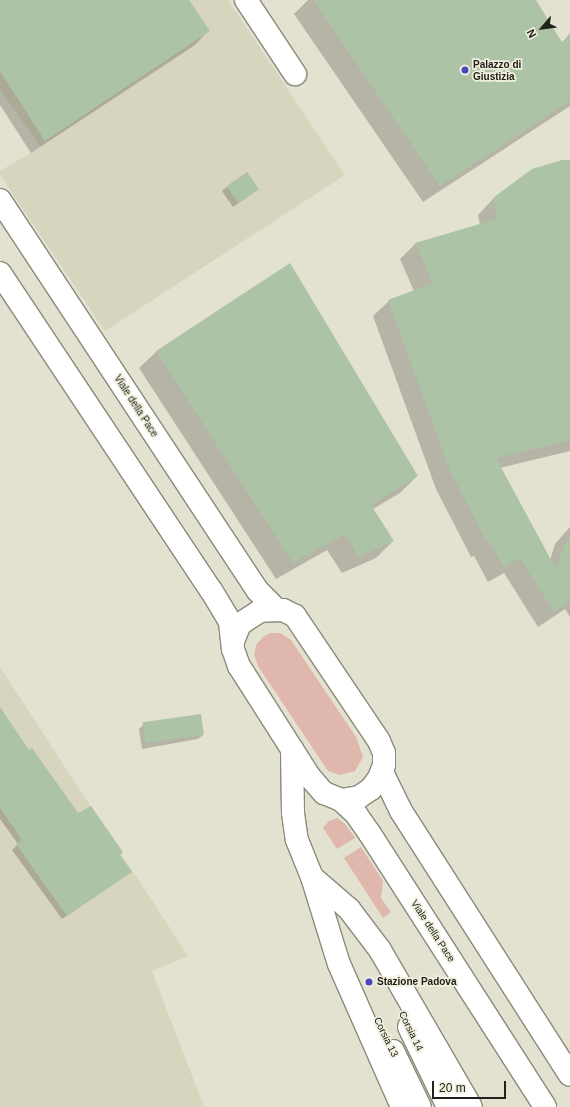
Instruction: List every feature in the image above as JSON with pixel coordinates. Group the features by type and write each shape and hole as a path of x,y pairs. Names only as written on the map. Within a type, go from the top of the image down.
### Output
{"street":[{"path":"246,0 295,74"},
{"name":"Viale della Pace","path":"0,200 254,584 276,609 289,612 300,621 376,735 384,753 382,772 371,789 359,797 338,800"},
{"name":"Viale della Pace","path":"0,274 215,595 230,622 239,666 314,782 356,814 545,1107"},
{"path":"233,641 236,629 246,619 260,611 276,609"},
{"path":"292,748 293,813 297,840 312,877 340,964 402,1107"},
{"path":"382,772 401,811 570,1075"},
{"path":"293,813 316,797 338,800"},
{"path":"312,877 345,905 363,925 380,950 471,1107"},
{"name":"Corsia 14","path":"363,925 373,956 448,1107"},
{"name":"Corsia 13","path":"332,939 351,967 420,1107"}],"shaded area":[{"path":"0,0 228,0 345,175 105,331 0,175 0,171 41,147 0,90"},
{"path":"270,633 280,633 291,640 356,737 363,757 355,771 340,775 328,771 258,666 254,655 256,645 263,637"},
{"path":"0,667 188,956 152,971 204,1107 0,1107"},
{"path":"337,818 345,824 355,838 337,849 323,828 329,821"},
{"path":"361,847 383,881 381,898 391,912 383,918 344,858"}],"building":[{"path":"0,0 189,0 210,31 45,141 0,71"},
{"name":"Palazzo di Giustizia","path":"313,0 535,0 562,42 570,35 570,101 440,186"},
{"path":"562,160 570,160 570,440 496,458 556,569 567,538 570,538 570,601 554,612 520,558 504,567 489,541 487,542 451,473 388,300 433,283 415,243 497,219 493,198 532,169"},
{"path":"247,172 259,189 239,204 227,186"},
{"path":"290,263 418,476 371,505 394,541 359,557 345,534 293,563 156,351"},
{"path":"0,707 29,750 32,748 78,813 91,806 123,852 120,855 132,872 67,916 16,844 22,840 0,808"},
{"path":"201,714 204,735 145,743 143,722"}],"place":[{"name":"Palazzo di Giustizia","path":"465,70"},
{"name":"Stazione Padova","path":"369,982"}]}
